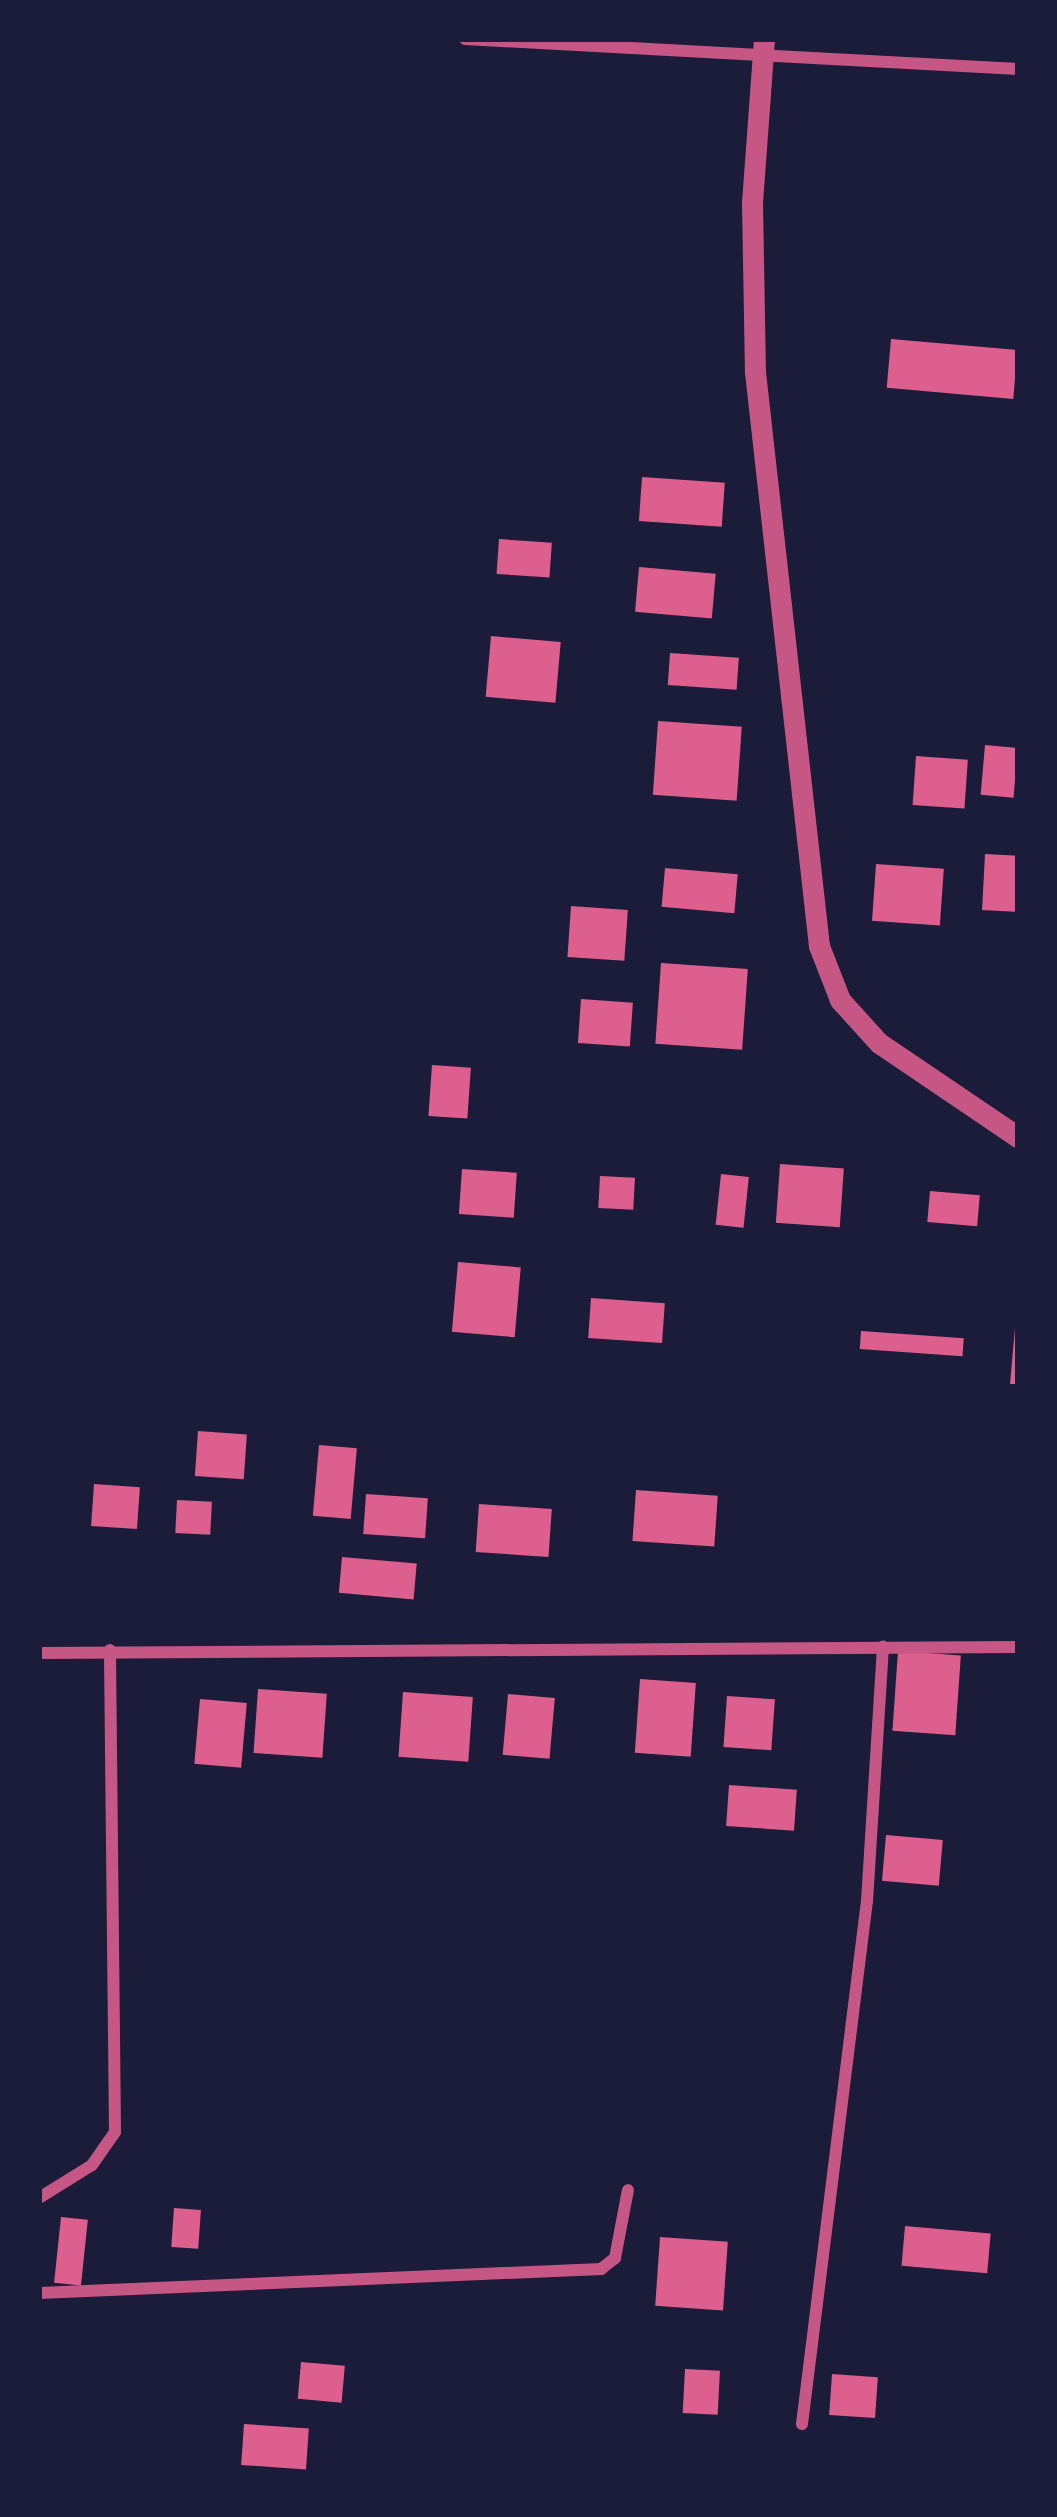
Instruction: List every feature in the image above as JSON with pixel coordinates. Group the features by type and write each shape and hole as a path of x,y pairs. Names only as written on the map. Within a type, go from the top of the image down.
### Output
{"street":[{"path":"465,39 764,46 1018,69"},
{"path":"764,46 752,202 755,372 819,946 840,1000 879,1042 1018,1137"},
{"path":"802,2424 867,1901 883,1647"},
{"path":"39,1654 1018,1647"},
{"path":"39,2198 92,2165 115,2132 110,1650"},
{"path":"39,2293 601,2269 616,2258 628,2190"}],"building":[{"path":"891,339 1018,350 1013,399 887,388"},
{"path":"642,477 725,483 722,527 639,521"},
{"path":"499,539 552,543 549,578 497,574"},
{"path":"639,567 716,574 712,619 635,612"},
{"path":"491,636 561,642 555,703 486,697"},
{"path":"670,653 739,658 737,690 668,685"},
{"path":"658,721 742,727 737,801 653,795"},
{"path":"985,745 1018,748 1014,798 981,795"},
{"path":"916,756 968,760 964,809 913,805"},
{"path":"985,854 1018,856 1015,912 982,910"},
{"path":"876,864 944,869 940,926 872,921"},
{"path":"665,868 738,874 734,913 662,907"},
{"path":"571,906 628,910 624,961 567,957"},
{"path":"661,963 748,969 742,1050 655,1044"},
{"path":"581,999 633,1003 630,1047 578,1043"},
{"path":"432,1065 471,1068 467,1119 428,1116"},
{"path":"780,1164 844,1168 840,1227 776,1223"},
{"path":"462,1169 517,1173 514,1218 459,1214"},
{"path":"721,1174 749,1177 744,1228 716,1225"},
{"path":"600,1176 635,1178 633,1210 598,1208"},
{"path":"930,1191 980,1195 977,1226 927,1222"},
{"path":"458,1262 521,1267 515,1337 452,1332"},
{"path":"591,1298 665,1303 662,1343 588,1338"},
{"path":"1015,1328 1018,1384 1010,1384"},
{"path":"861,1331 964,1338 962,1356 860,1349"},
{"path":"198,1431 247,1434 244,1479 195,1476"},
{"path":"319,1445 357,1448 351,1519 313,1516"},
{"path":"94,1484 140,1487 137,1529 91,1526"},
{"path":"636,1490 718,1496 714,1547 632,1541"},
{"path":"366,1494 428,1498 425,1538 363,1534"},
{"path":"177,1500 212,1502 210,1535 175,1533"},
{"path":"479,1504 552,1509 548,1557 476,1552"},
{"path":"342,1557 417,1564 414,1599 339,1593"},
{"path":"898,1651 961,1655 955,1735 892,1731"},
{"path":"640,1679 696,1683 691,1757 635,1753"},
{"path":"258,1689 327,1694 322,1758 254,1753"},
{"path":"403,1692 473,1697 468,1762 398,1757"},
{"path":"508,1694 555,1698 550,1759 503,1755"},
{"path":"727,1696 775,1699 771,1750 723,1747"},
{"path":"200,1699 247,1703 241,1768 194,1764"},
{"path":"729,1785 797,1790 794,1831 726,1826"},
{"path":"886,1835 943,1840 939,1886 882,1881"},
{"path":"174,2208 201,2210 198,2249 171,2247"},
{"path":"61,2217 88,2220 81,2285 54,2283"},
{"path":"905,2226 991,2233 987,2273 902,2266"},
{"path":"660,2237 728,2242 723,2311 655,2306"},
{"path":"301,2362 345,2366 342,2403 298,2399"},
{"path":"685,2369 720,2371 718,2415 683,2413"},
{"path":"832,2374 878,2377 875,2418 829,2415"},
{"path":"244,2424 309,2429 306,2469 241,2465"}]}
